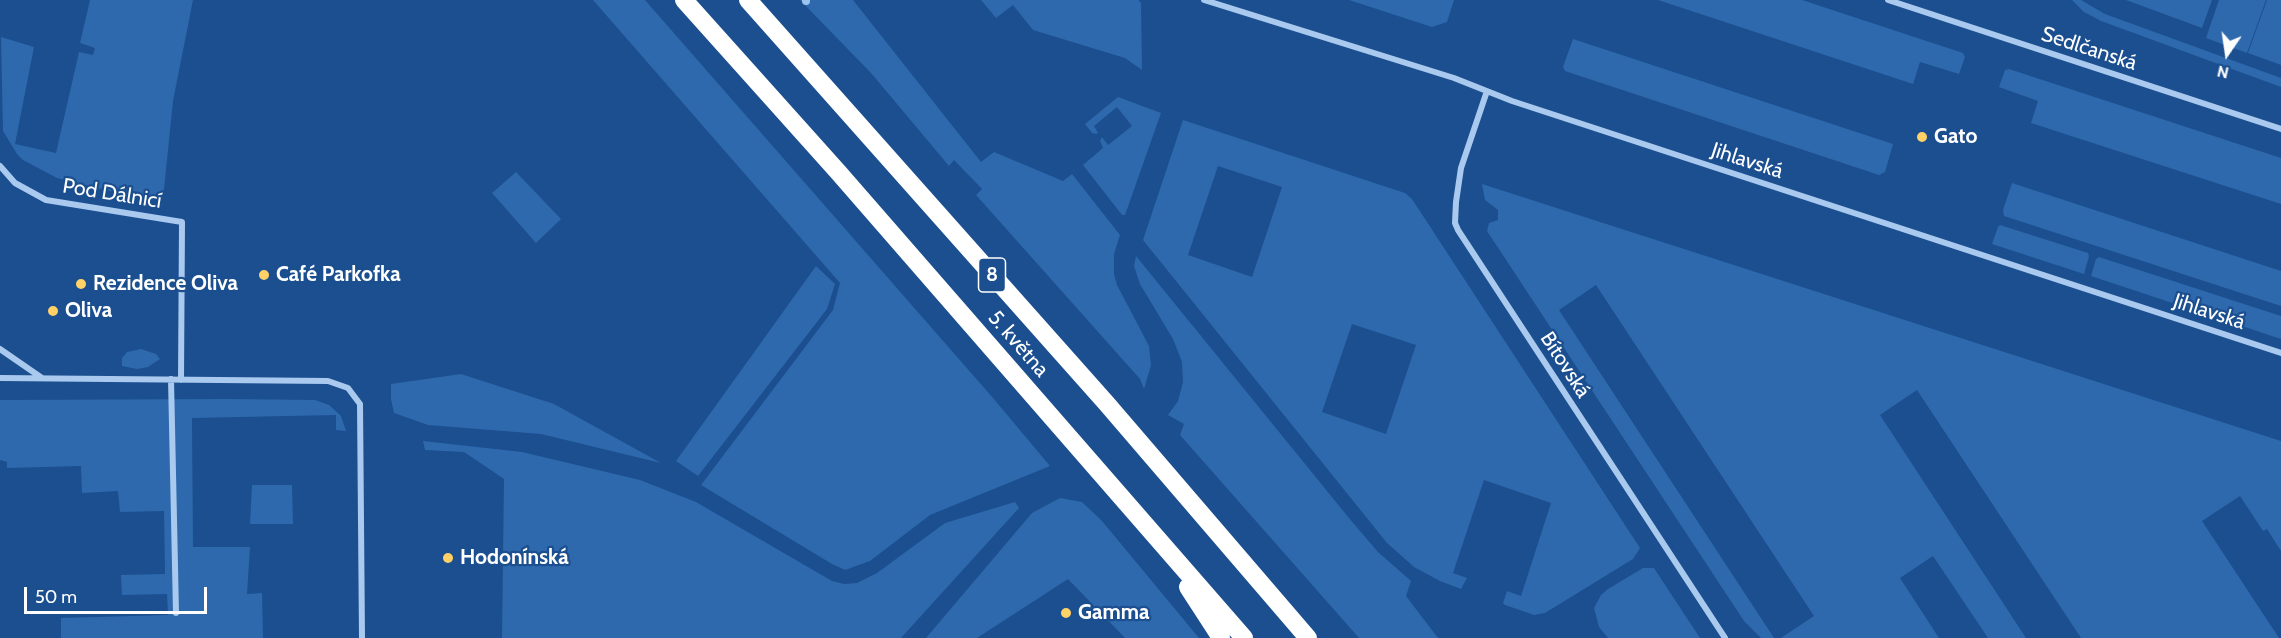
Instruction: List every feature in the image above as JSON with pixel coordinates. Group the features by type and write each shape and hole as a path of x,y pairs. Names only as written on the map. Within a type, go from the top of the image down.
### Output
{"highway":[{"name":"5. května","path":"684,0 839,173 1244,638"},
{"name":"5. května","path":"748,0 1107,404 1308,638"},
{"path":"1152,532 1221,638"}],"street":[{"name":"Jihlavská","path":"1204,0 1454,78 1546,112 2281,353"},
{"name":"Sedlčanská","path":"1888,0 2281,129"},
{"name":"Bítovská","path":"1487,91 1461,168 1455,202 1455,223 1458,230 1725,638"},
{"name":"Pod Dálnicí","path":"0,166 15,183 46,200 182,222 182,380"},
{"path":"0,349 43,378"},
{"path":"0,378 328,381 348,388 360,404 362,638"},
{"path":"171,379 176,613"}],"shaded area":[{"path":"90,0 193,0 173,101 163,199 114,192 57,178 23,160 3,131 1,37 34,47 15,144 56,153 79,52 93,55 95,48 80,43"},
{"path":"593,0 645,0 1050,466 930,515 870,561 845,570 701,485 833,310 840,283"},
{"path":"800,0 853,0 981,162 994,152 1063,181 1072,174 1120,235 1114,254 1114,274 1117,285 1149,346 1151,365 1144,389 1140,379 976,195 982,189 954,160 949,166 871,73"},
{"path":"981,0 1138,0 1141,3 1142,70 1125,58 1033,30 1013,5 996,18"},
{"path":"1349,0 1454,0 1447,22 1432,27"},
{"path":"1658,0 1802,0 1963,53 1965,57 1959,74 1920,62 1913,84"},
{"path":"2072,0 2081,0 2105,14 2281,78 2281,87 2101,21 2084,12"},
{"path":"2126,0 2212,0 2202,28"},
{"path":"2219,0 2266,0 2247,53 2206,38"},
{"path":"2267,0 2281,0 2281,65 2248,53"},
{"path":"1573,39 1893,144 1885,172 1879,175 1565,71 1563,67"},
{"path":"2009,69 2281,158 2281,204 2031,123 2038,101 1999,87 2005,70"},
{"path":"1118,97 1161,113 1125,215 1122,215 1083,165 1103,148 1100,141 1102,137 1108,145 1132,126 1117,107 1094,126 1098,133 1092,133 1085,124"},
{"path":"1183,120 1405,193 1412,199 1640,548 1633,559 1545,613 1534,615 1505,605 1503,603 1507,591 1521,596 1551,503 1484,480 1453,573 1467,578 1461,589 1414,567 1387,543 1143,240","holes":["1218,166 1282,187 1252,277 1188,255","1352,324 1416,345 1386,434 1322,412"]},
{"path":"516,172 561,219 536,243 492,193"},
{"path":"2012,183 2281,271 2281,306 2004,216 2003,210"},
{"path":"1482,184 2281,441 2281,551 2267,529 2263,531 2240,496 2202,521 2279,638 2081,638 1917,390 1880,415 2026,638 1988,638 1933,556 1900,578 1939,638 1781,638 1814,616 1596,285 1559,310 1774,638 1761,638 1744,621 1487,231 1489,223 1498,220 1498,210 1485,200"},
{"path":"2000,225 2088,253 2084,274 1992,244"},
{"path":"1136,256 1349,518 1378,552 1411,581 1406,596 1438,638 1359,638 1180,435 1184,424 1168,415 1178,401 1183,382 1182,362 1173,339 1140,284 1134,266"},
{"path":"2099,257 2281,316 2281,339 2091,276 2096,259"},
{"path":"816,266 835,284 827,309 698,476 676,461"},
{"path":"141,349 156,354 160,359 148,367 137,369 122,366 122,358 127,352"},
{"path":"461,374 554,404 661,463 541,434 428,425 394,413 391,384"},
{"path":"0,400 315,400 329,405 341,416 346,431 336,430 336,415 192,418 193,547 250,547 247,594 262,593 263,638 61,638 61,618 168,615 167,594 122,595 121,575 165,574 164,511 120,512 118,491 82,493 81,466 7,468 7,462 0,460"},
{"path":"423,441 522,452 640,480 696,502 832,581 844,584 857,583 877,573 945,523 1015,502 1019,508 901,638 502,638 504,479 464,452 425,450"},
{"path":"252,485 292,485 293,524 250,524"},
{"path":"1060,498 1082,502 1102,521 1199,638 1125,638 1068,579 977,638 926,638 1032,513"},
{"path":"1643,568 1654,568 1700,638 1608,638 1599,627 1594,608 1601,595"}],"place":[{"name":"Gato","path":"1922,137"},
{"name":"Café Parkofka","path":"264,275"},
{"name":"Rezidence Oliva","path":"81,284"},
{"name":"Oliva","path":"53,311"},
{"name":"Hodonínská","path":"448,558"},
{"name":"Gamma","path":"1066,613"}]}
